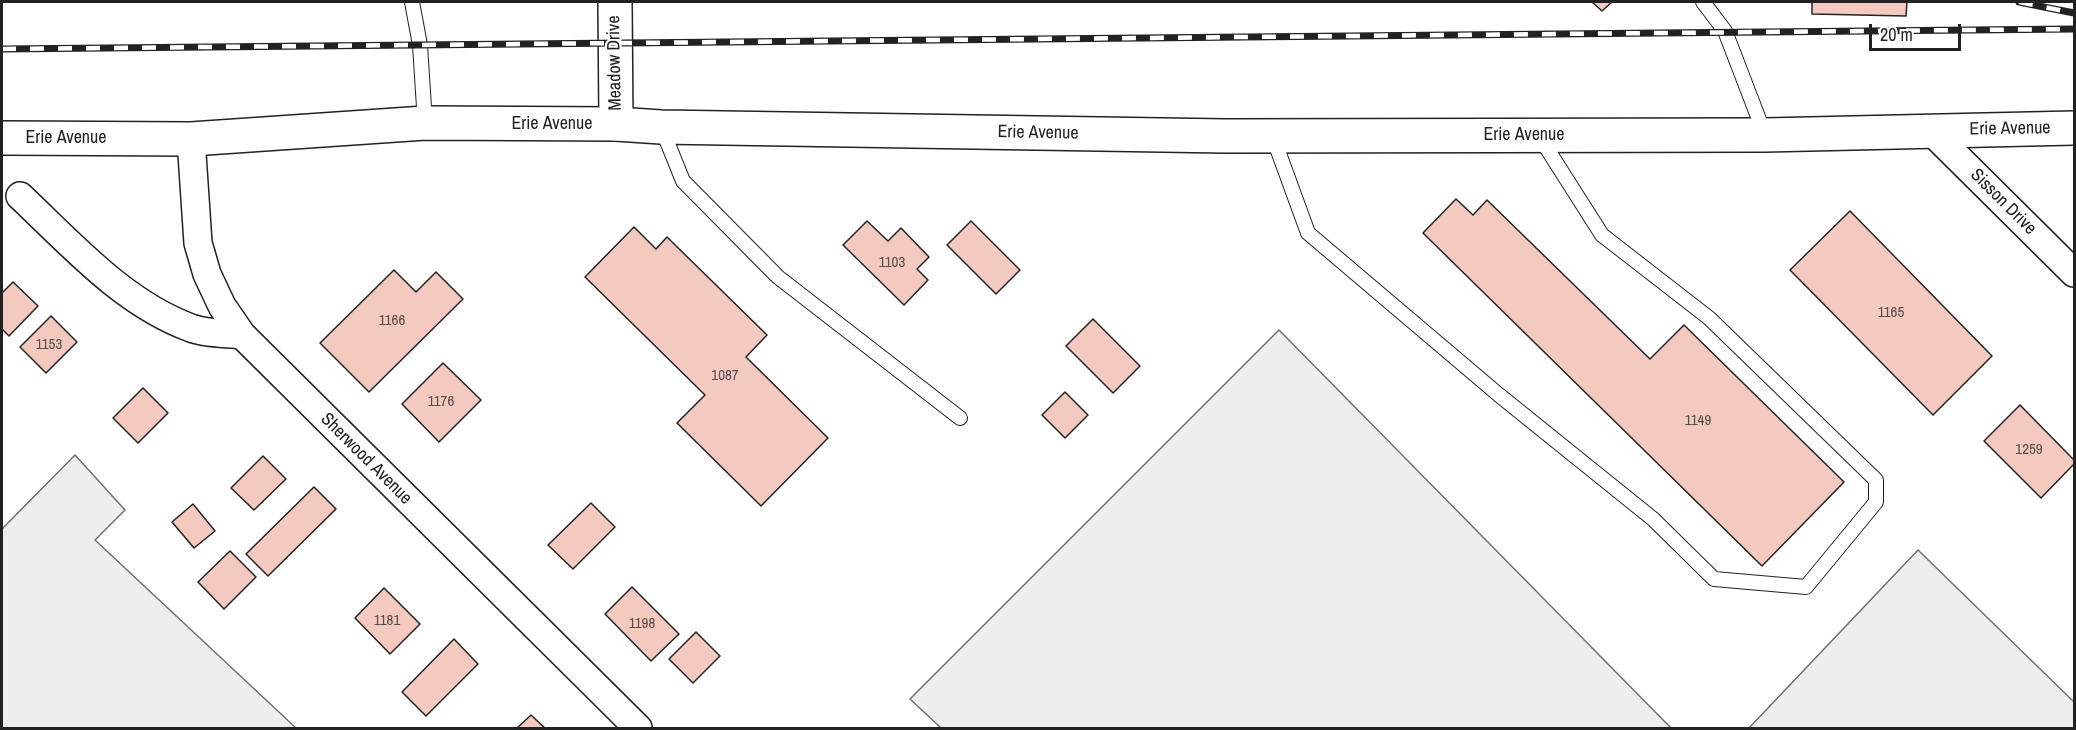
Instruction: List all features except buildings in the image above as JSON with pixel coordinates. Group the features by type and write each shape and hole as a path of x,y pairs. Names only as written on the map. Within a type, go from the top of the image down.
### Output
{"main road":[{"name":"Meadow Drive","path":"615,2 616,124"},
{"name":"Erie Avenue","path":"2,138 191,139 425,123 1272,135 1766,135 2074,128"}],"street":[{"name":"Sisson Drive","path":"1931,131 2072,264"},
{"name":"Sherwood Avenue","path":"191,139 198,243 212,285 222,306 242,335 638,729"},
{"path":"20,196 98,271 150,310 194,329 242,335"}],"lane":[{"path":"412,2 420,45 425,123"},
{"path":"1703,2 1725,31 1766,135"},
{"path":"661,127 682,181 777,277 960,418"},
{"path":"1272,135 1308,233 1499,395 1653,519 1714,579 1806,586 1876,502 1876,480 1709,318 1602,235 1538,135"}],"shaded area":[{"path":"1279,330 1671,728 941,728 910,699"},
{"path":"75,455 125,510 95,540 296,728 2,728 2,529"},
{"path":"1918,550 2074,702 2074,728 1749,728"}],"railway":[{"path":"2019,2 2074,13"},
{"path":"2,49 2074,29"}]}
